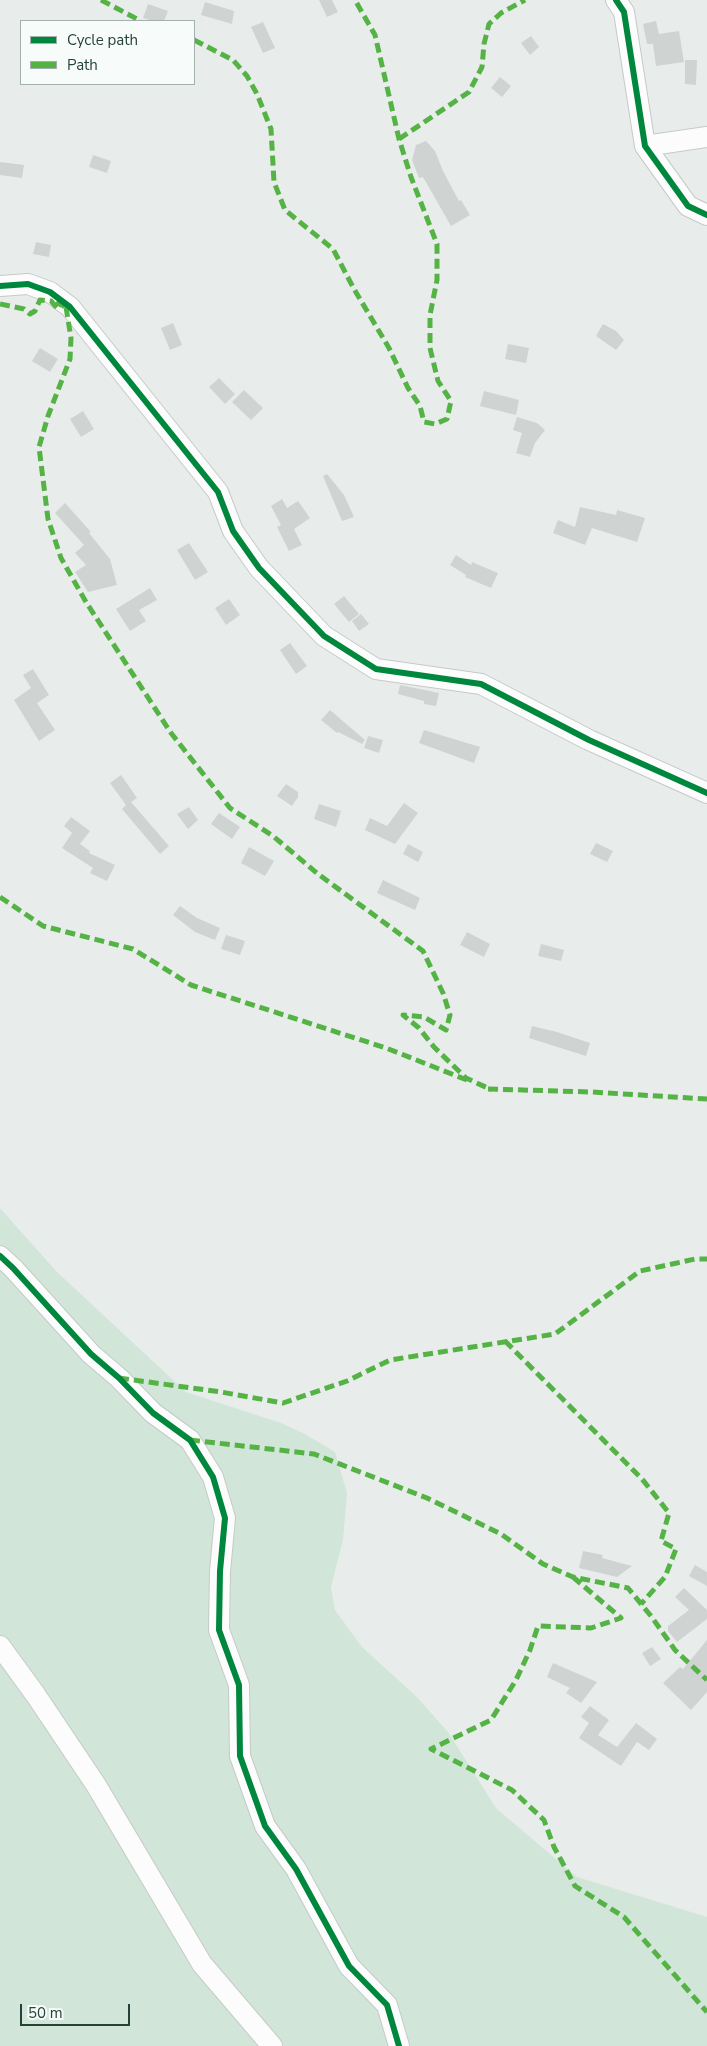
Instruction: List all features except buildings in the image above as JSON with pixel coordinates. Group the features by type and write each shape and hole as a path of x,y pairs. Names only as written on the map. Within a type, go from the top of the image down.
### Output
{"street":[{"path":"616,0 624,12 645,146 688,206 707,215"},
{"path":"645,146 707,137"},
{"path":"0,286 28,284 50,292 70,307 218,492 233,531 258,568 324,636 376,669 481,684 589,740 707,793"},
{"path":"0,1256 91,1354 119,1378 153,1413 190,1440 213,1477 225,1518 220,1572 219,1630 239,1685 240,1756 265,1826 296,1869 349,1966 387,2005 399,2046"},
{"path":"0,1646 36,1694 96,1785 202,1964 272,2046"}],"green space":[{"path":"0,1208 56,1271 186,1392 281,1423 305,1434 335,1452 347,1493 343,1540 331,1587 335,1610 362,1647 417,1697 448,1732 496,1808 577,1877 707,1917 707,2046 0,2046"}],"marked path":[{"path":"101,0 139,20"},
{"path":"195,41 233,60 247,76 257,94 271,129 274,182 285,210 333,249 389,348 408,388 420,406 424,422 435,424 447,419 451,401 438,381 430,348 430,315 437,280 437,244 411,177 399,139 375,35 355,0"},
{"path":"399,139 469,92 482,67 484,44 489,24 501,13 525,0"},
{"path":"0,304 24,309 30,314 35,311 40,300 51,301 57,308 60,308 62,306 57,301"},
{"path":"66,307 71,338 70,359 48,416 39,447 48,519 61,558 86,602 171,733 230,808 273,836 318,874 423,951 443,993 450,1015 446,1030 424,1017 403,1015 419,1028 434,1047 466,1078 492,1090"},
{"path":"0,897 43,926 133,949 191,985 386,1048 467,1080"},
{"path":"488,1089 591,1092 707,1099"},
{"path":"119,1378 221,1392 283,1403 347,1381 390,1360 555,1334 640,1271 695,1259 707,1259"},
{"path":"505,1341 642,1479 669,1513 661,1541 676,1549 665,1577 641,1604"},
{"path":"190,1440 314,1454 427,1498 501,1534 543,1564 573,1577 628,1588 675,1650 707,1680"},
{"path":"573,1577 621,1618 591,1628 538,1626 530,1650 516,1680 491,1720 431,1749 512,1790 544,1820 554,1847 575,1886 624,1917 707,2012"}],"cycle path":[{"path":"616,0 624,12 645,146 688,206 707,215"},
{"path":"0,286 28,284 50,292 70,307 218,492 233,531 259,568 324,636 376,669 481,684 589,740 707,793"},
{"path":"0,1256 91,1354 119,1378 153,1413 190,1440 213,1477 225,1518 220,1571 219,1630 239,1685 240,1756 265,1826 296,1869 349,1966 387,2005 399,2046"}]}
